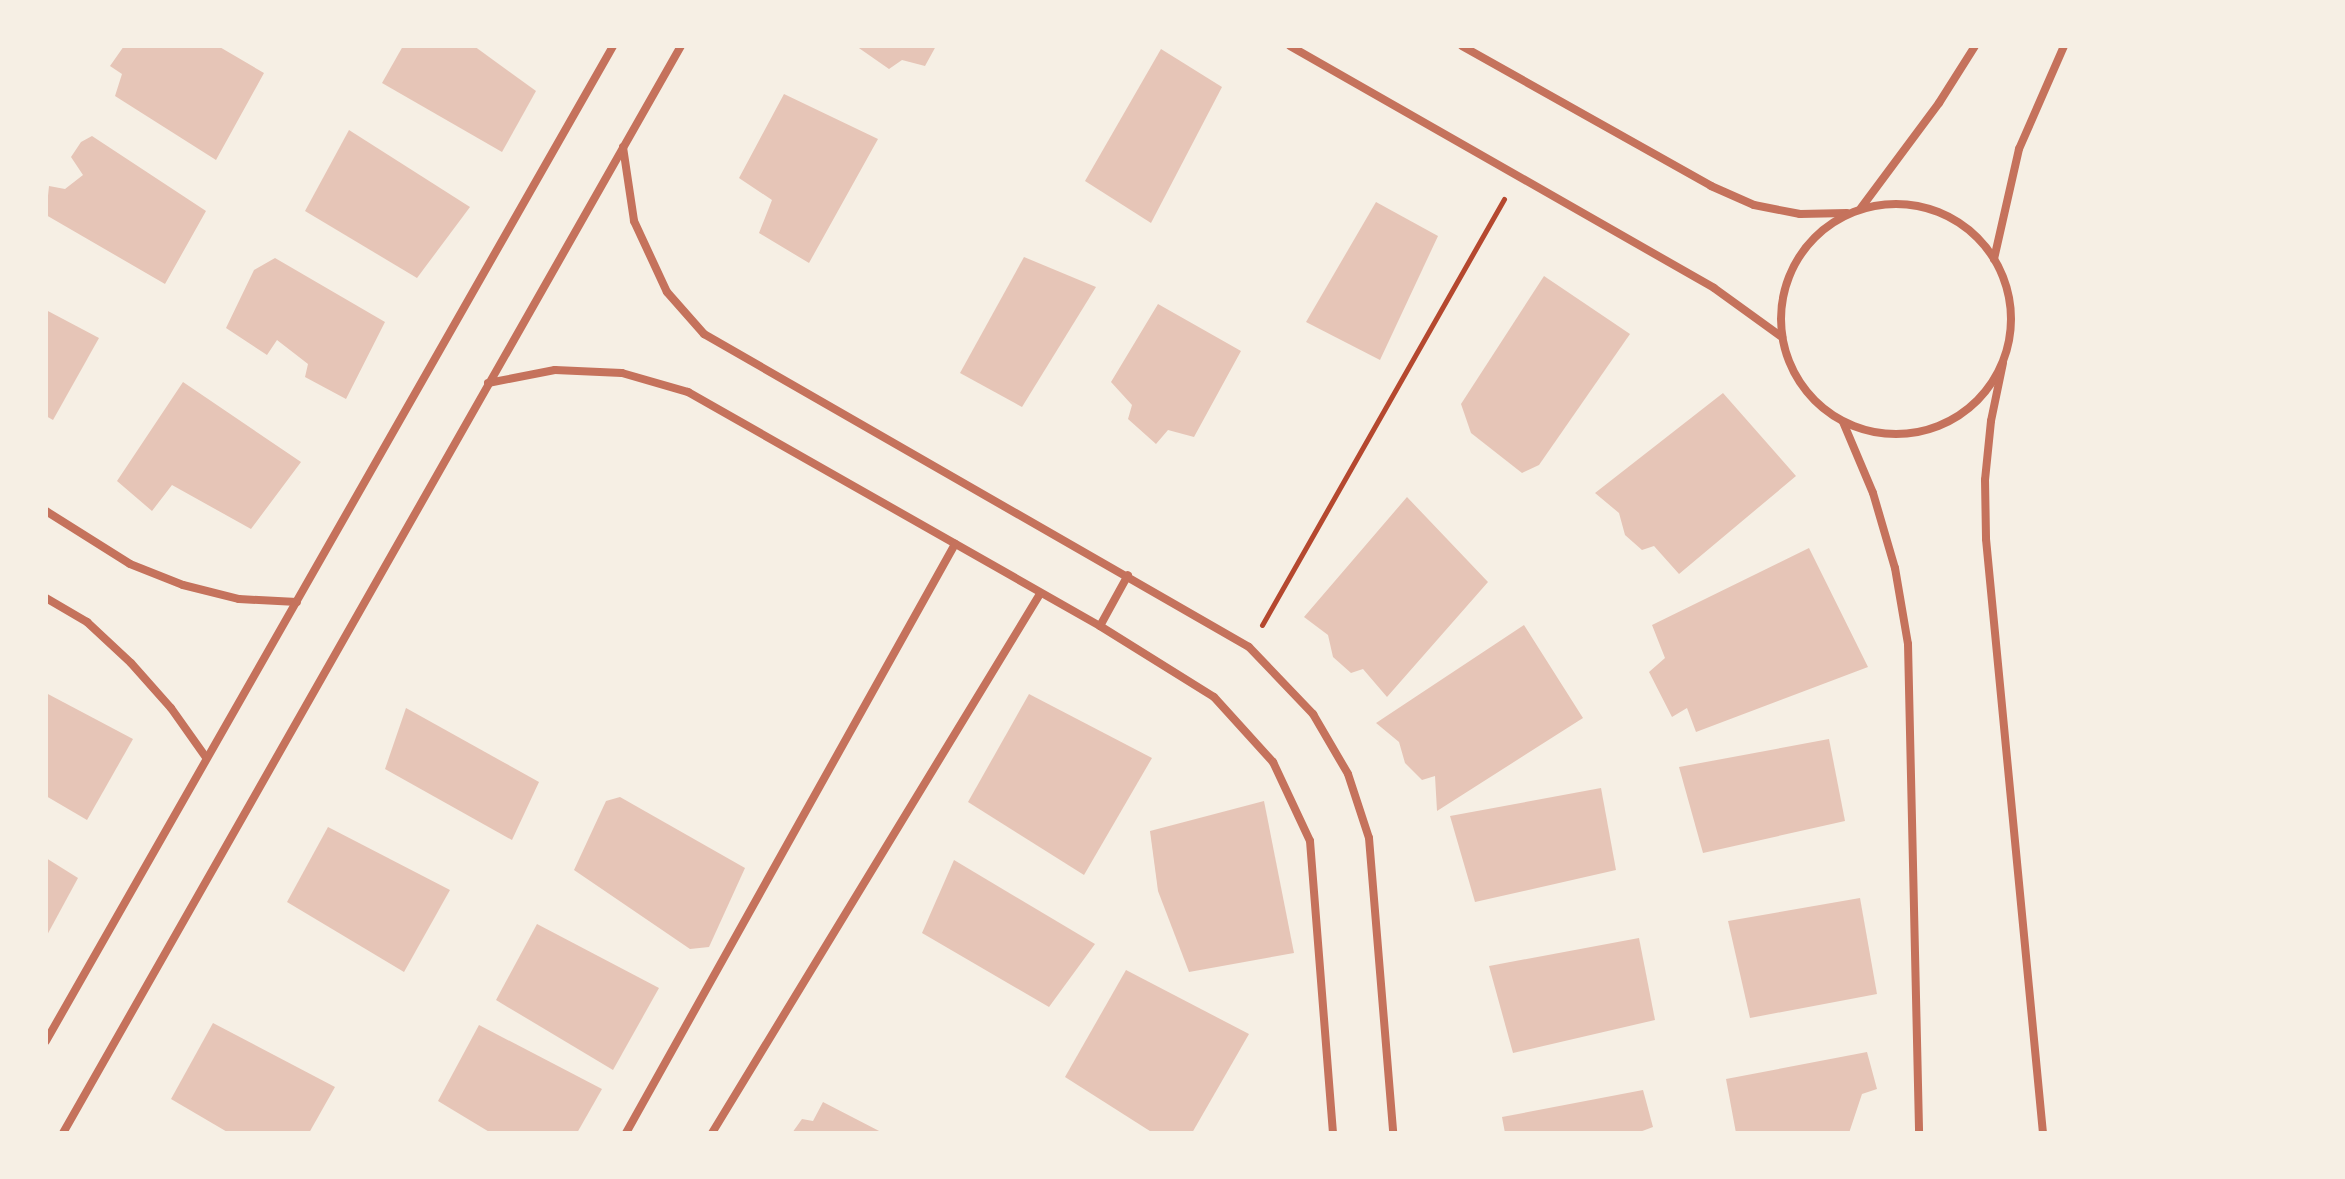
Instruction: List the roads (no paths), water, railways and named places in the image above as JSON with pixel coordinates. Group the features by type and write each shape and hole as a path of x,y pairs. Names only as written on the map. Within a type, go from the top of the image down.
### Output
{"street":[{"path":"46,1041 205,756 297,602 613,46"},
{"path":"63,1133 681,46"},
{"path":"1290,46 1714,288 1782,337"},
{"path":"1462,46 1711,186 1740,198 1800,214 1848,213"},
{"path":"1861,208 1939,103 1975,46"},
{"path":"1994,259 2004,203 2019,149 2064,46"},
{"path":"623,147 634,221 667,292 704,334 1249,647 1313,714 1348,774 1369,838 1393,1133"},
{"path":"2003,363 1990,387 1971,407 1948,422 1923,432 1895,435 1868,431 1843,422 1820,407 1802,387 1789,363 1782,337 1784,288 1794,264 1808,243 1848,213 1861,208 1912,204 1959,222 1979,239 2006,283 2011,310 2010,337 1991,421 1985,480 1986,539 2043,1133"},
{"path":"488,383 555,370 622,373 688,392 1100,626 1214,697 1273,762 1310,841 1333,1133"},
{"path":"1843,422 1873,493 1895,568 1908,644 1919,1133"},
{"path":"46,511 130,564 183,585 239,599 297,602"},
{"path":"626,1133 955,544"},
{"path":"1100,626 1128,575"},
{"path":"712,1133 1040,594"},
{"path":"46,598 87,622 131,663 171,708 205,756"}]}
